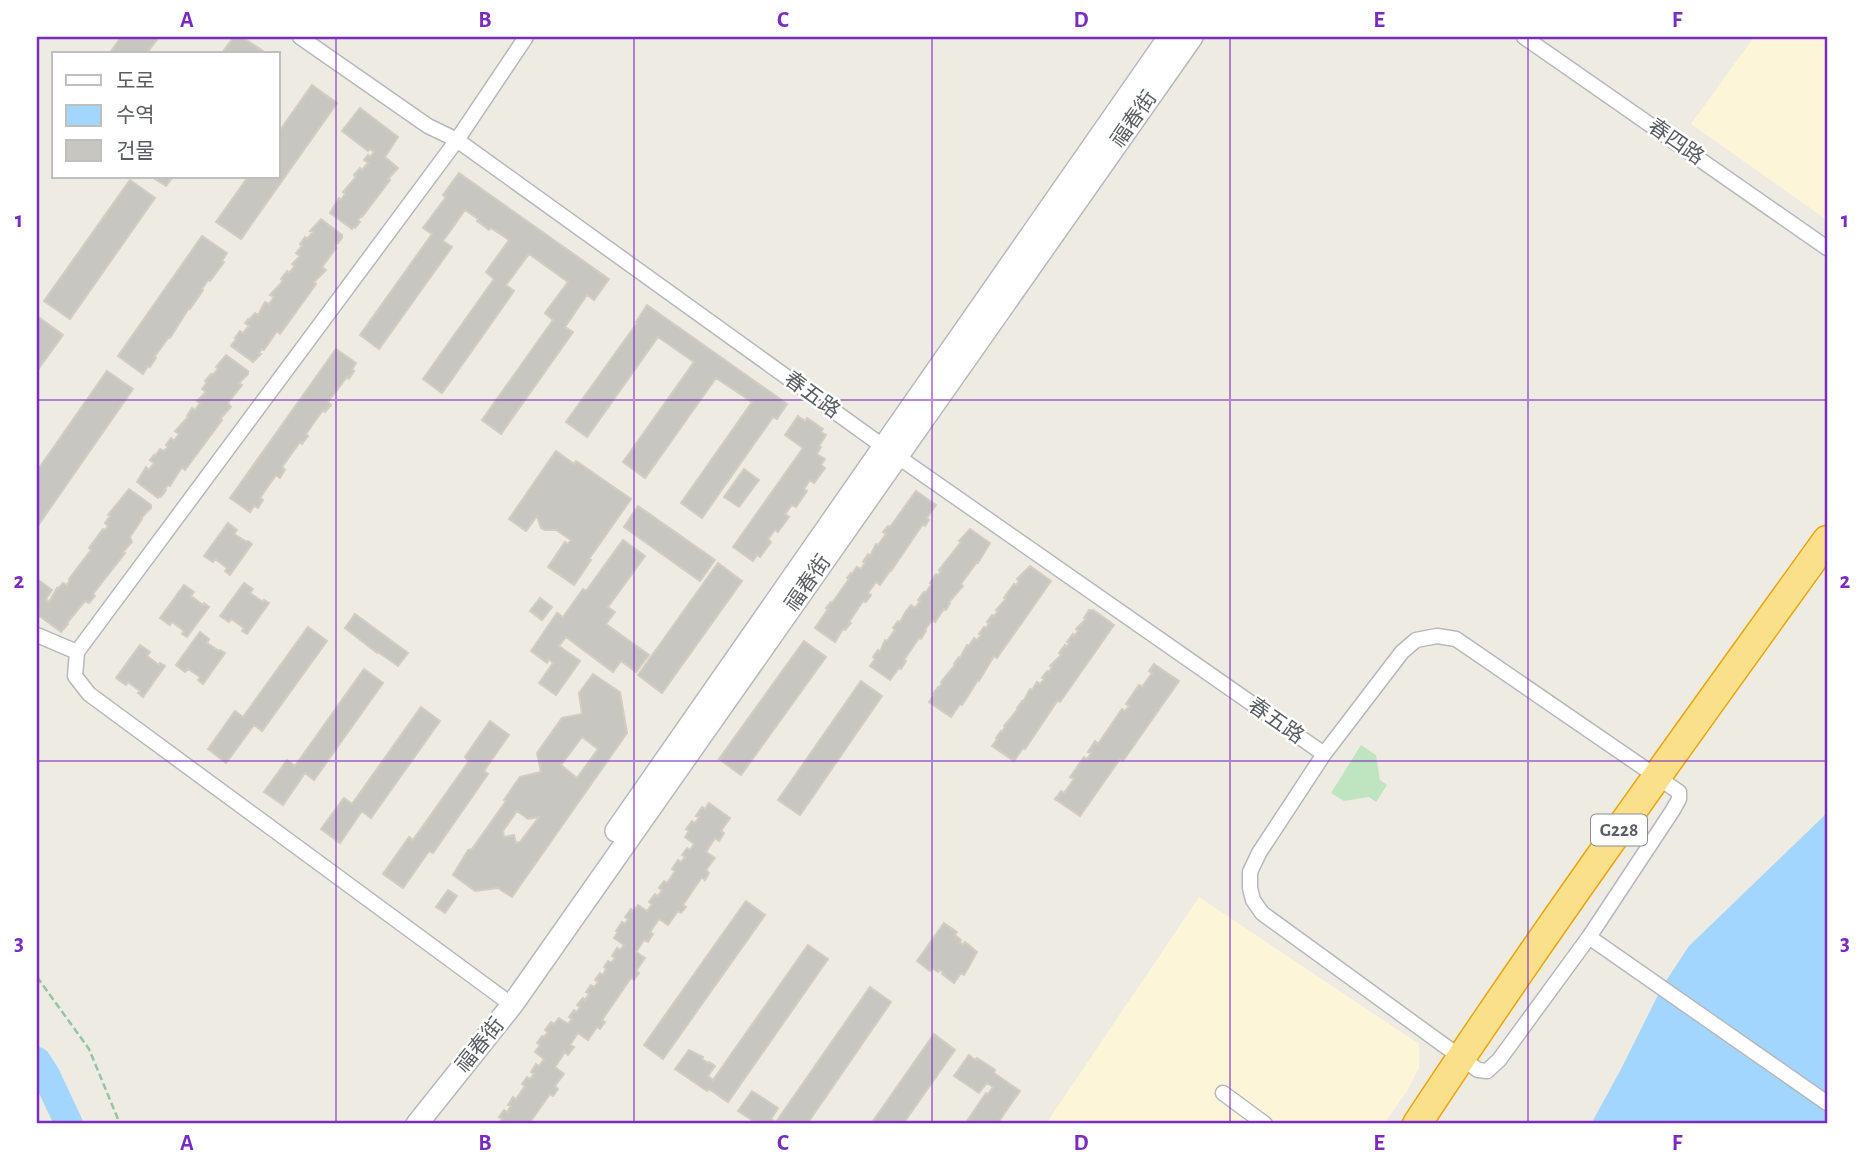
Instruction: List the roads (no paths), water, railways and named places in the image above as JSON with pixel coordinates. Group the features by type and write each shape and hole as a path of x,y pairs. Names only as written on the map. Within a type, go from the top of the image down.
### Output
{"highway":[{"name":"G228","path":"1417,1124 1657,776 1827,540"}],"main road":[{"name":"福春街","path":"417,1124 890,452 1169,37"},
{"name":"福春街","path":"890,452 1192,37"},
{"name":"福春街","path":"399,1124 506,1001"}],"street":[{"name":"春五路","path":"300,37 428,126 457,140 890,452 1324,754"},
{"path":"506,1001 89,694 75,676 77,652 457,140 526,37"},
{"name":"春四路","path":"1524,37 1827,248"},
{"path":"37,635 77,652"},
{"path":"1437,636 1456,639 1657,776 1679,792 1679,799 1589,937 1499,1060 1487,1071 1478,1070 1262,913 1253,900 1250,872 1259,853 1324,754 1402,652 1416,640 1437,636"},
{"path":"1589,937 1827,1103"},
{"path":"1223,1093 1265,1124"}],"water":[{"path":"1827,813 1827,1124 1591,1124 1662,987 1689,946"}],"waterway":[{"path":"37,1061 69,1124"}]}
